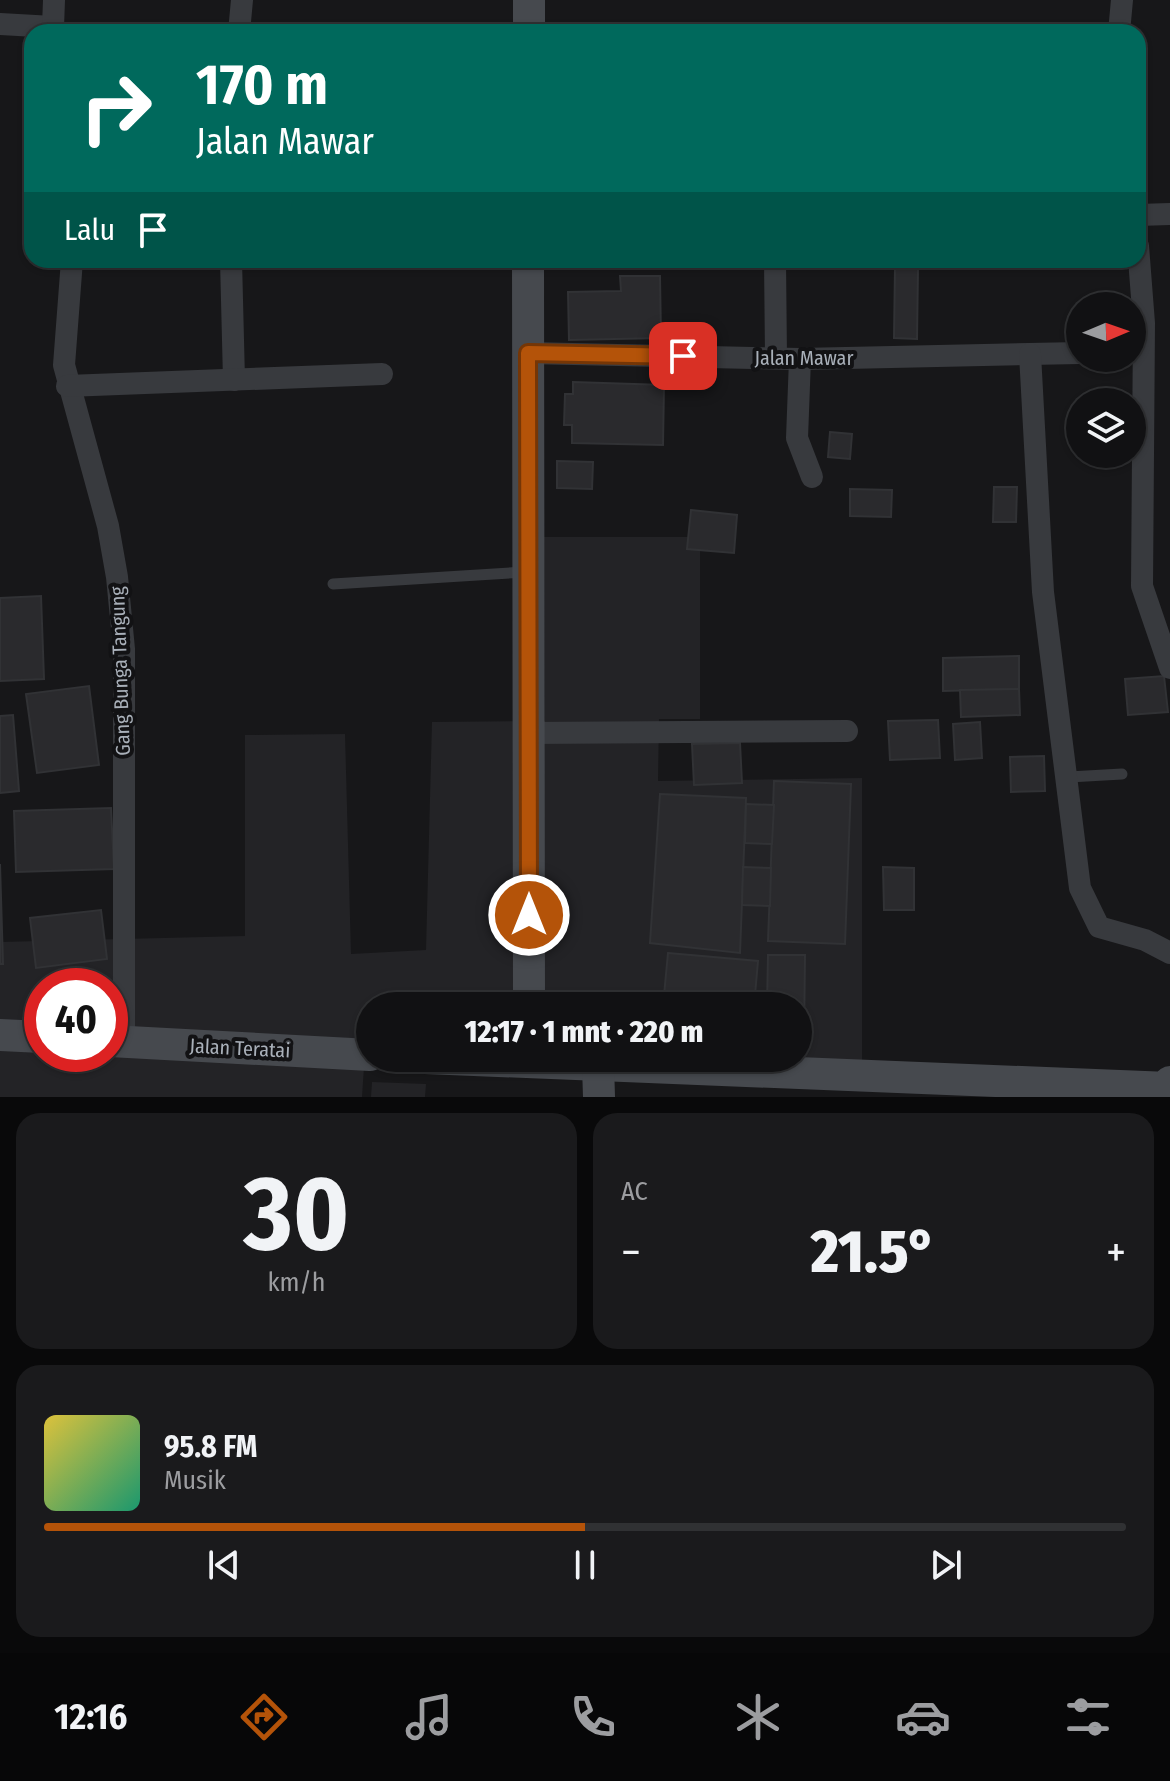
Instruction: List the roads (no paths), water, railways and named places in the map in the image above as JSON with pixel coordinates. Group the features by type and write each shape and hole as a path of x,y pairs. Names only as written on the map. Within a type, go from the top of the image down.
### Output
{"street":[{"path":"54,0 54,24"},
{"path":"240,24 242,0"},
{"path":"529,0 529,24"},
{"path":"1120,24 1122,0"},
{"path":"0,24 24,27"},
{"path":"1146,215 1170,214"},
{"name":"Gang Bunga Tangung","path":"71,268 63,339 67,386 108,526 121,620 118,968"},
{"path":"231,268 234,380"},
{"path":"528,268 529,992"},
{"path":"775,268 776,358"},
{"path":"1138,268 1138,292"},
{"name":"Jalan Mawar","path":"528,353 800,359 1066,353"},
{"path":"1030,354 1043,592 1069,777 1080,888 1089,913 1099,927 1145,940 1170,953"},
{"path":"800,359 797,438 812,477"},
{"path":"1138,372 1142,586 1170,668"},
{"path":"67,386 382,374"},
{"path":"529,733 847,731"},
{"path":"0,1035 24,1036"},
{"name":"Jalan Teratai","path":"128,1042 356,1054"},
{"path":"598,1072 599,1097"},
{"path":"780,1072 1170,1087"}],"lane":[{"path":"333,584 528,572"},
{"path":"1069,777 1122,774"}]}
